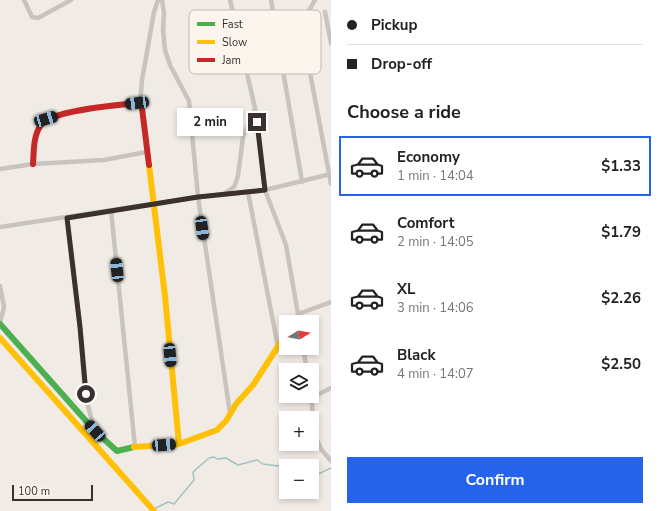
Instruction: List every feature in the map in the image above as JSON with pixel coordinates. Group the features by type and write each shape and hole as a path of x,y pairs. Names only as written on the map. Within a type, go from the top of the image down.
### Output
{"main road":[{"path":"33,164 37,135 46,119 82,110 137,103 140,104 142,108 146,152 165,296 179,444"},
{"path":"0,323 95,431 117,451 135,447 179,444 217,430 222,426 236,404 253,385 278,347"},
{"path":"0,338 154,511"}],"street":[{"path":"24,0 32,17 38,18 71,0"},
{"path":"140,104 142,80 154,12 158,0"},
{"path":"162,0 164,13 163,30 165,50 170,65 189,101 198,197 230,413"},
{"path":"230,0 232,10"},
{"path":"271,0 273,10"},
{"path":"309,10 314,0"},
{"path":"325,12 331,44"},
{"path":"247,74 255,108 265,190 286,245 298,314 331,302"},
{"path":"284,74 302,182"},
{"path":"310,74 331,184"},
{"path":"224,194 234,187 238,176 243,137 255,108"},
{"path":"0,169 33,164 104,160 146,152"},
{"path":"0,227 67,218 153,203 265,190 330,175"},
{"path":"248,192 278,347"},
{"path":"111,210 135,447"},
{"path":"67,218 80,327 86,394 95,431"},
{"path":"0,286 4,308 0,323"},
{"path":"319,394 331,388"},
{"path":"311,403 314,436 320,449 331,461"}],"waterway":[{"path":"156,508 168,502 174,504 194,480 193,472 209,458 226,458 238,465 257,460 263,464 279,466"},
{"path":"319,474 331,468"}],"traffic: fast":[{"path":"0,324 95,431 117,451 134,447"}],"traffic: slow":[{"path":"149,165 165,296 179,444"},
{"path":"0,338 154,511"},
{"path":"134,447 179,444 217,430 226,421 236,404 253,385 279,345"}],"traffic: jam":[{"path":"33,164 34,144 38,129 47,120 86,109 137,103 140,104 142,108 149,165"}],"route":[{"path":"86,394 80,327 67,218 153,203 265,190 257,122"}]}
